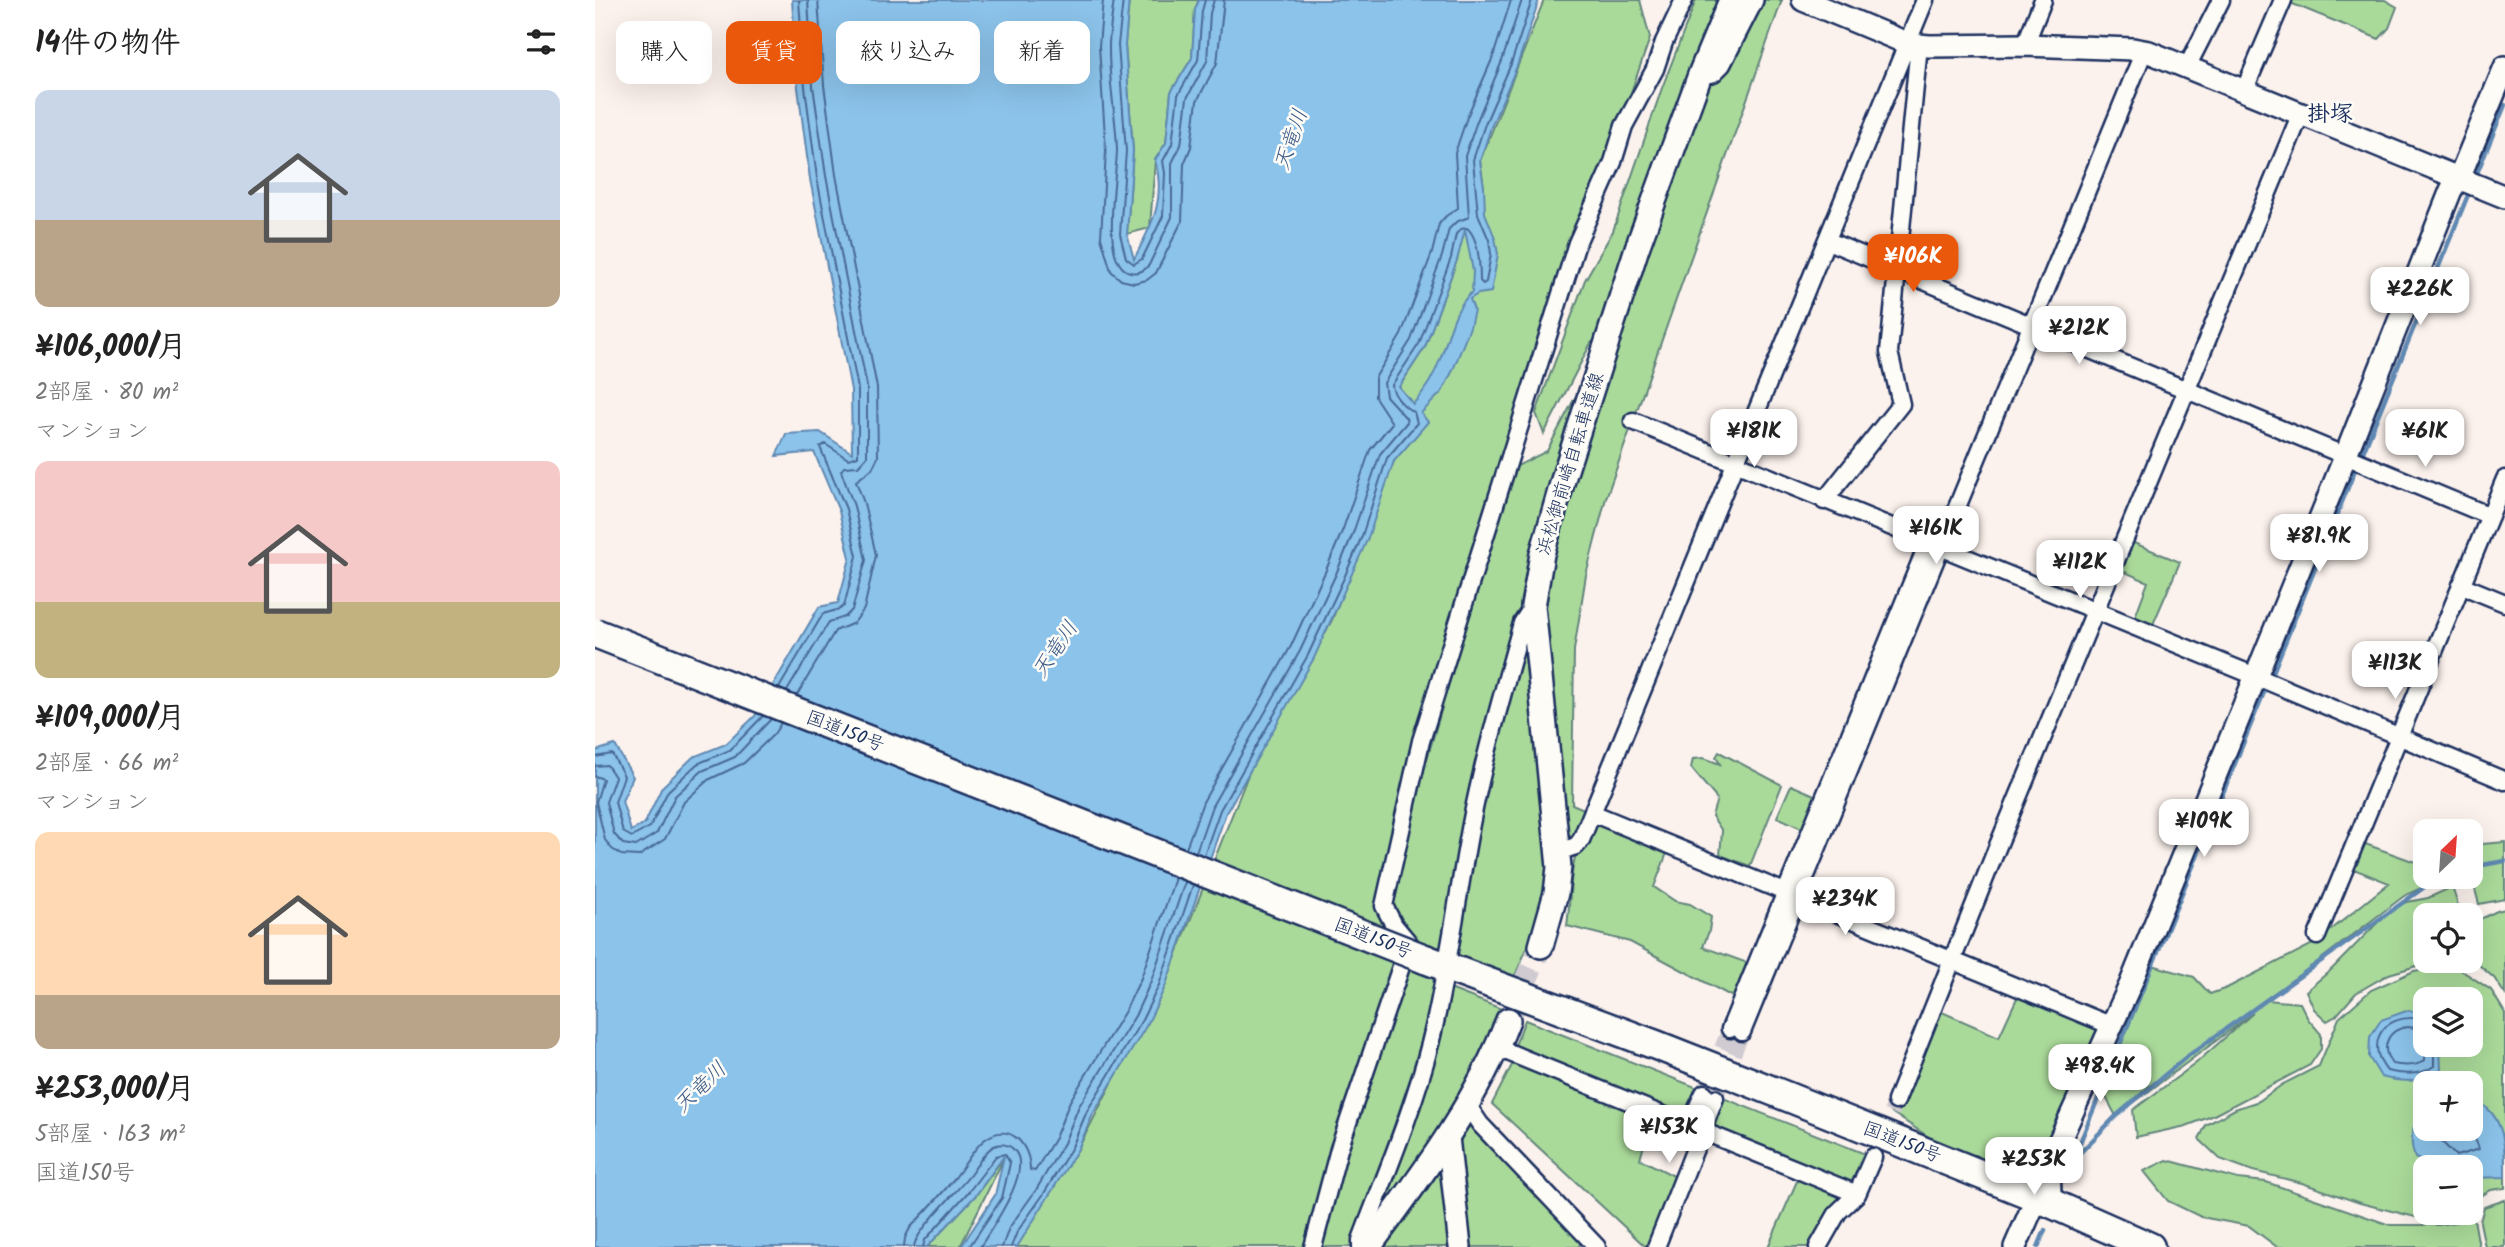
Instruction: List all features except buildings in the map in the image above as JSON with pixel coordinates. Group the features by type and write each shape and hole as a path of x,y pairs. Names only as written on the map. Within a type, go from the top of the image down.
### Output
{"highway":[{"name":"国道150号","path":"595,633 1436,964 1656,1045 2002,1183 2150,1247"}],"main road":[{"name":"浜松御前崎自転車道線","path":"1541,946 1556,892 1558,852 1533,606 1542,554 1637,248 1700,74 1731,0"},
{"path":"1369,1247 1468,1106 1498,1048 1509,1020"}],"street":[{"path":"1313,1247 1339,1149 1409,943 1394,925 1384,905 1421,741 1577,243 1613,162 1624,126 1655,69 1664,42 1684,0"},
{"path":"1700,74 1712,71 1720,63 1752,0"},
{"path":"1803,0 1914,44 2025,45 2144,51 2505,197"},
{"path":"1824,501 1901,404 1889,352 1914,44 1925,0"},
{"path":"2025,45 2043,0"},
{"path":"2187,67 2221,0"},
{"path":"2244,91 2283,0"},
{"path":"1558,852 1576,846 1592,813 1828,241 1914,44"},
{"path":"1736,1030 1934,546 2031,326 2144,51"},
{"path":"2015,1247 2050,1194 2049,1164 2112,1026 2346,457 2451,190 2459,178 2505,67"},
{"path":"1896,1101 2301,113"},
{"path":"1828,241 2490,516"},
{"path":"1633,421 2505,781"},
{"path":"2317,936 2505,479"},
{"path":"2461,585 2505,603"},
{"path":"1361,1247 1361,1240 1422,1071 1436,964 1486,754 1522,623 1533,606"},
{"path":"1592,813 2112,1026"},
{"path":"1498,1048 1857,1194"},
{"path":"1656,1247 1695,1129 1710,1096"},
{"path":"1468,1106 1481,1124 1597,1247"},
{"path":"1448,1137 1460,1247"},
{"path":"1818,1247 1838,1212 1857,1194 1873,1157"},
{"path":"2002,1183 2023,1179 2049,1164"}],"green space":[{"path":"1129,0 1199,0 1195,9 1192,58 1171,92 1166,143 1155,160 1150,228 1127,234 1133,151 1125,44"},
{"path":"1544,0 1640,0 1650,38 1570,266 1418,755 1399,856 1511,469 1547,451 1591,367 1551,495 1470,797 1442,957 1403,965 1438,981 1411,1076 1353,1247 1014,1247 1078,1149 1172,966 1250,770 1332,620 1394,461 1427,422 1399,387 1425,347 1457,260 1464,228 1484,187 1480,161"},
{"path":"1696,0 1782,0 1606,498 1586,575 1574,650 1572,804 1670,845 1654,887 1675,901 1690,904 1711,917 1703,947 1756,966 1742,1002 1630,942 1567,926 1572,871 1581,840 1563,832 1542,631 1546,610 1545,588 1603,336 1591,343 1544,434 1536,413 1585,280 1613,231 1662,88"},
{"path":"2283,0 2385,0 2397,7 2389,28 2379,39"},
{"path":"2129,541 2180,562 2151,629 2133,622 2148,582 2118,569"},
{"path":"1527,633 1552,853 1545,908 1513,980 1456,960 1480,813"},
{"path":"1719,752 1782,785 1750,866 1720,855 1722,831 1712,816 1717,799 1691,768 1693,759 1704,758 1720,764 1716,757"},
{"path":"1791,785 1824,799 1810,832 1777,817"},
{"path":"2357,841 2413,861 2413,889 2419,889 2404,896 2267,1000 2300,1003 2308,1019 2321,1034 2321,1049 2310,1065 2212,1116 2186,1126 2136,1137 2133,1110 2195,1064 2253,1013 2116,1116 2101,1088 2152,965 2194,977 2210,994 2227,988 2315,943 2389,883 2346,866"},
{"path":"2505,842 2505,899 2479,903 2475,889 2483,889 2483,844"},
{"path":"2453,889 2457,903 2413,903 2413,967 2389,974 2356,993 2336,1016 2327,1021 2314,1009 2306,991 2332,969 2382,918 2402,903 2428,898"},
{"path":"2505,909 2505,994 2483,968 2483,918"},
{"path":"2413,971 2465,973 2491,990 2505,1013 2505,1188 2491,1190 2483,1195 2483,1155 2413,1155 2413,1216 2253,1171 2220,1159 2199,1139 2206,1125 2235,1109 2259,1101 2283,1084 2319,1066 2339,1018 2371,990"},
{"path":"1450,989 1507,1011 1469,1087 1373,1228 1423,1095"},
{"path":"2021,989 2107,1024 2048,1149 2029,1167 2007,1174 1947,1149 1891,1112 1906,1089 1933,1008 1999,1037"},
{"path":"1525,1020 1873,1157 1816,1247 1768,1247 1801,1172 1514,1048"},
{"path":"1513,1063 1652,1118 1640,1159 1676,1177 1646,1247 1492,1104"},
{"path":"1471,1111 1583,1233 1579,1247 1460,1247 1449,1146"},
{"path":"1006,1154 960,1247 927,1247 976,1195"},
{"path":"2167,1160 2238,1179 2266,1182 2390,1225 2475,1225 2479,1247 2277,1247 2249,1226 2201,1217 2168,1201 2144,1171"},
{"path":"1446,1165 1455,1247 1379,1247 1432,1172"},
{"path":"2505,1200 2505,1247 2485,1247 2481,1225 2483,1225 2484,1207"}],"water":[{"name":"天竜川","path":"792,0 1129,0 1125,45 1133,151 1127,234 1134,259 1155,212 1159,188 1155,160 1166,143 1171,92 1192,58 1195,9 1199,0 1539,0 1480,161 1485,213 1498,254 1491,292 1478,294 1470,299 1474,310 1470,327 1453,370 1442,392 1421,413 1428,422 1394,461 1368,538 1314,658 1226,813 1165,987 1148,1023 1093,1114 1078,1149 1017,1247 961,1247 995,1195 1004,1156 976,1195 927,1247 595,1247 595,751 615,745 633,777 622,801 631,831 645,823 662,787 693,757 726,744 755,716 819,607 838,603 850,558 839,511 814,452 776,456 786,434 820,432 852,453 851,390 810,179 798,84 822,84 822,21 793,21","holes":["1465,230 1473,271 1472,292 1456,314 1433,376 1413,404 1399,387 1425,347 1457,260"]},
{"path":"2409,1010 2413,1011 2413,1057 2440,1057 2441,1070 2413,1071 2412,1081 2381,1077 2369,1057 2370,1037 2381,1020"},
{"path":"2483,1105 2497,1120 2501,1130 2505,1177 2483,1178 2483,1155 2414,1155 2412,1144 2413,1132 2413,1141 2483,1141"}],"waterway":[{"path":"2475,178 2505,105"},
{"path":"2361,457 2470,190"},
{"path":"2271,677 2357,465"},
{"path":"2070,1167 2267,685"},
{"path":"2483,865 2505,861"},
{"path":"2076,1157 2116,1116 2185,1058 2422,889"},
{"path":"2038,1247 2045,1230"}],"tunnel":[{"path":"1508,1020 1541,946"},
{"path":"1704,1093 1730,1029"},
{"path":"1715,1098 1742,1032"},
{"path":"1873,1157 1896,1101"}],"district":[{"name":"掛塚","path":"2330,115"}]}
